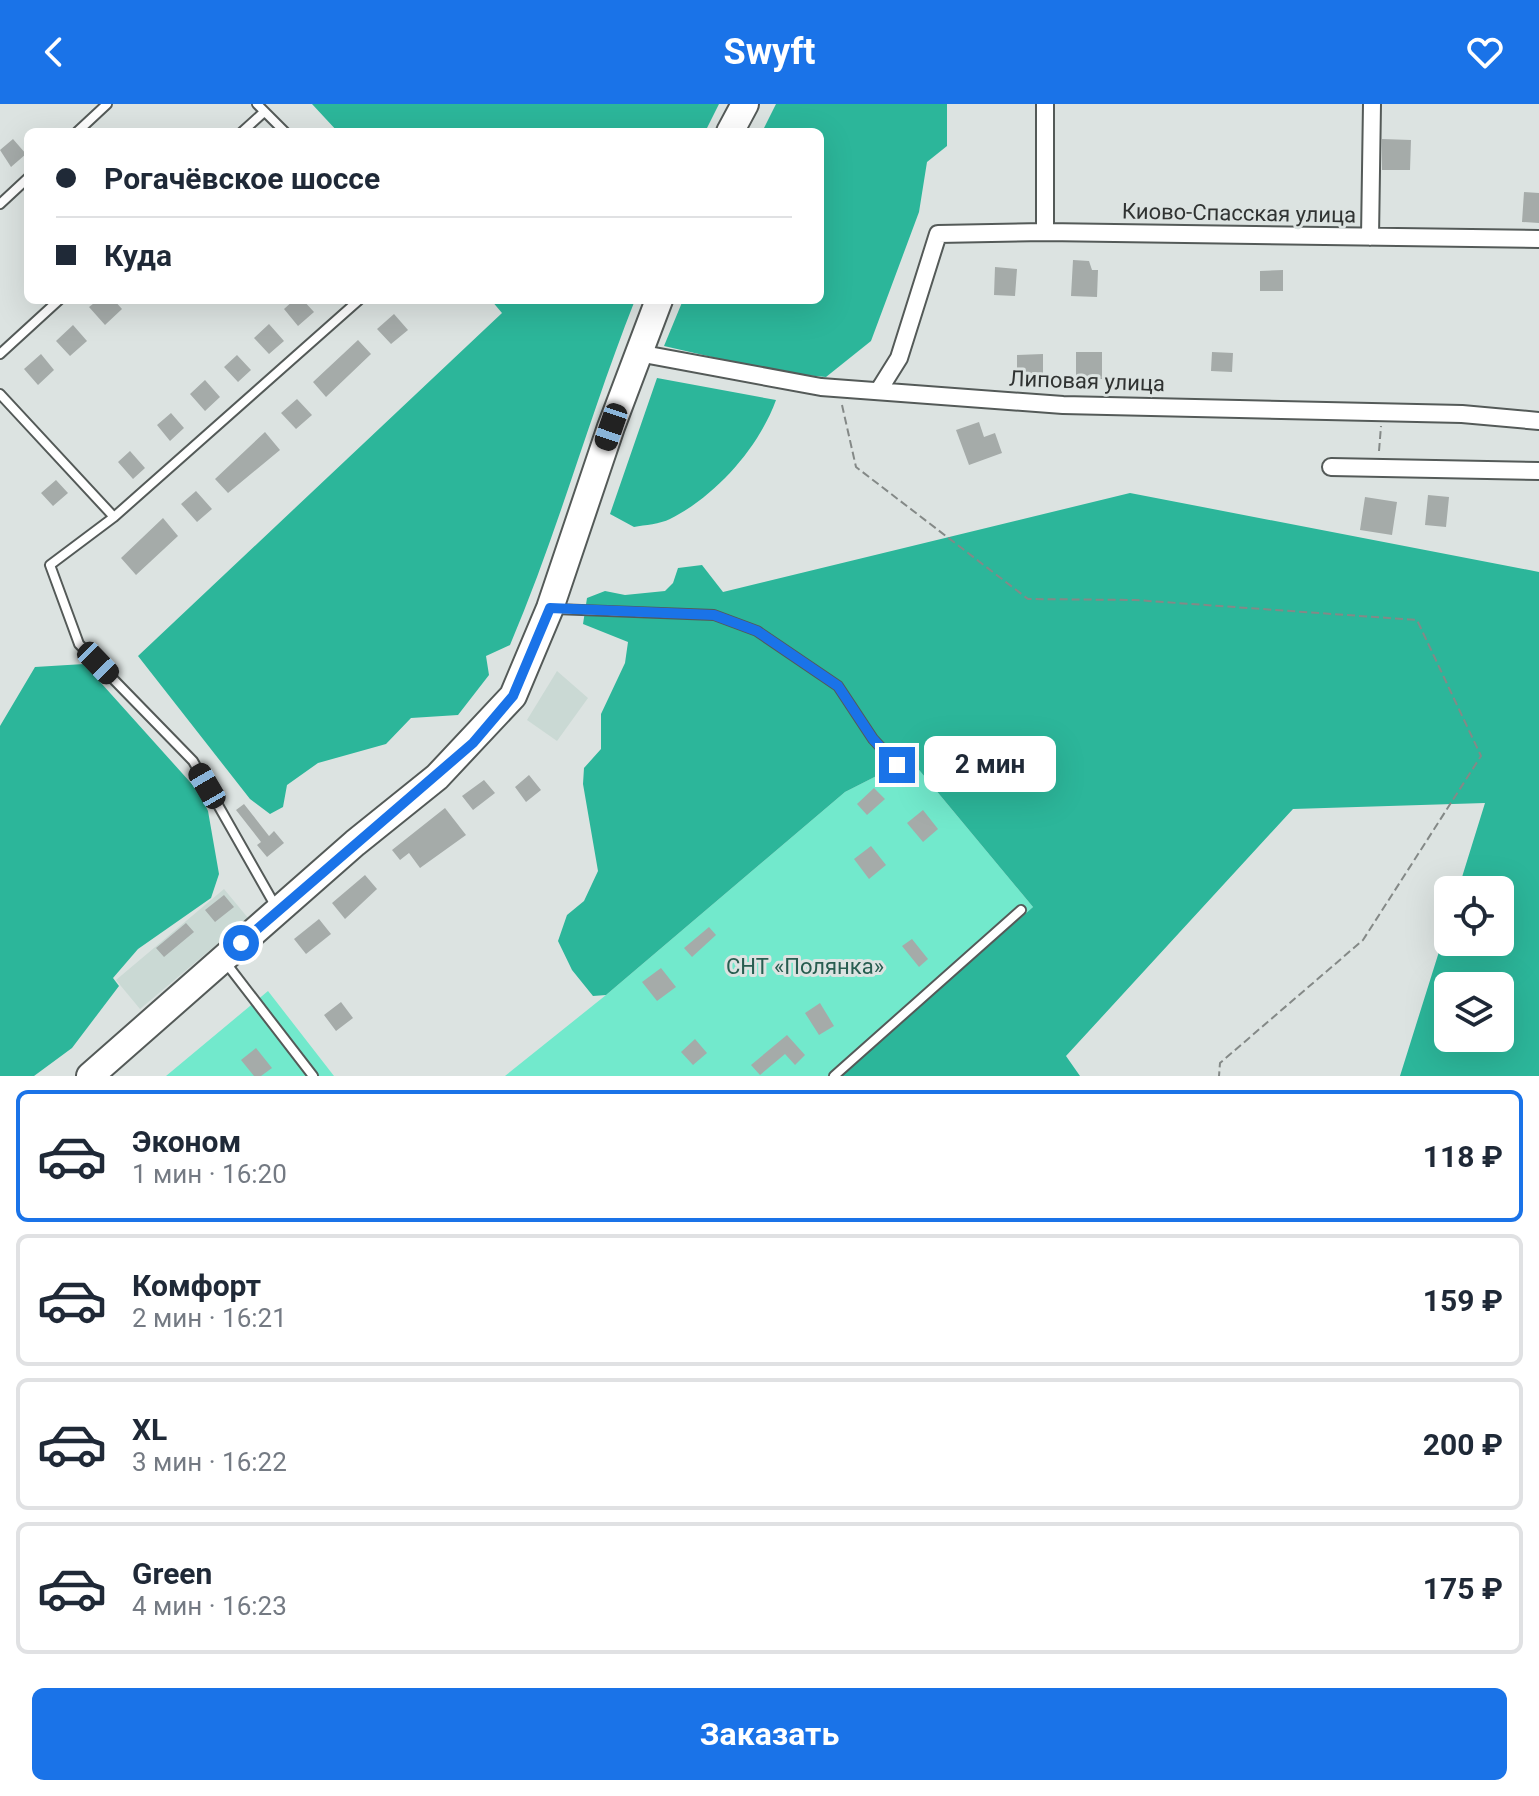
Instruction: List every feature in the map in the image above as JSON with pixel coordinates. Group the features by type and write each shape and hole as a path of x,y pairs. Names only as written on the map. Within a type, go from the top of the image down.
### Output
{"main road":[{"path":"732,128 745,104"},
{"path":"90,1076 437,777 497,717 525,675 657,304"}],"street":[{"path":"1045,104 1045,232"},
{"path":"1370,237 1372,104"},
{"name":"Киово-Спасская улица","path":"879,390 899,358 938,234 1045,232 1539,239"},
{"name":"Липовая улица","path":"638,353 781,382 1063,405 1381,411 1539,421"},
{"path":"1331,467 1539,471"}],"lane":[{"path":"81,128 107,104"},
{"path":"257,104 281,128"},
{"path":"246,128 264,112"},
{"path":"0,204 24,182"},
{"path":"0,354 55,304"},
{"path":"278,911 193,761 79,644 50,565 114,517 354,304"},
{"path":"0,394 114,517"},
{"path":"550,608 714,615 757,631 838,686 873,739 897,765"},
{"path":"834,1076 1021,910"},
{"path":"223,959 313,1076"}],"path":[{"path":"838,388 856,467 1028,599 1199,603 1417,620 1481,756 1363,940 1220,1063 1219,1076"},
{"path":"1379,468 1381,411"}],"shaded area":[{"path":"557,671 588,698 557,741 527,720"},
{"path":"224,889 248,918 140,1009 116,980"}],"green space":[{"path":"312,104 719,104 707,128 334,128"},
{"path":"776,104 947,104 947,146 927,162 919,212 871,341 826,377 782,373 664,346 681,304 824,304 824,128 764,128"},
{"path":"494,304 634,304 510,645 486,656 489,675 458,715 411,718 386,744 318,763 287,785 283,807 270,814 250,799 138,656 502,313"},
{"path":"657,378 776,400 759,435 719,484 670,519 634,527 610,514"},
{"path":"1130,493 1539,572 1539,1076 1400,1076 1438,956 1514,956 1514,876 1462,876 1485,803 1293,809 1066,1056 1080,1076 840,1076 1033,907 910,759 845,792 606,995 593,996 572,970 558,941 567,915 584,901 598,871 583,784 584,768 601,749 601,714 625,663 628,642 583,624 587,598 605,591 625,595 665,591 673,583 678,568 702,565 723,592"},
{"path":"84,664 199,792 208,811 219,874 211,898 138,949 113,978 119,986 72,1048 34,1076 0,1076 0,726 35,667"},
{"name":"СНТ «Полянка»","path":"910,759 1033,907 840,1076 505,1076 606,995 845,792"},
{"path":"268,991 334,1076 166,1076"}],"building":[{"path":"13,139 24,156 11,167 0,150"},
{"path":"1382,139 1411,140 1410,170 1382,170"},
{"path":"1524,192 1539,193 1539,223 1522,222"},
{"path":"1073,260 1089,261 1092,270 1098,270 1097,297 1071,296"},
{"path":"995,267 1017,269 1015,296 994,295"},
{"path":"1283,270 1283,291 1260,291 1260,271"},
{"path":"93,304 118,304 122,309 105,325 89,307"},
{"path":"290,304 307,304 314,312 298,326 284,309"},
{"path":"394,314 408,330 391,344 377,329"},
{"path":"269,324 284,341 269,354 254,338"},
{"path":"73,325 87,341 70,356 56,341"},
{"path":"358,340 371,354 326,397 313,382"},
{"path":"1076,352 1102,352 1102,379 1076,378"},
{"path":"1212,352 1233,353 1232,372 1211,371"},
{"path":"41,354 54,370 38,385 24,369"},
{"path":"1043,354 1043,377 1017,378 1017,355"},
{"path":"237,355 251,370 238,382 224,367"},
{"path":"205,380 220,397 205,411 190,394"},
{"path":"297,399 312,415 296,429 281,413"},
{"path":"171,413 184,428 170,441 157,425"},
{"path":"979,422 984,437 995,433 1002,453 969,465 956,430"},
{"path":"265,432 280,450 228,493 215,479"},
{"path":"130,451 145,468 133,479 118,462"},
{"path":"56,480 68,493 53,506 41,493"},
{"path":"196,491 212,509 197,522 181,504"},
{"path":"1428,495 1449,497 1446,527 1425,525"},
{"path":"1365,497 1397,502 1392,535 1360,530"},
{"path":"163,518 178,536 136,575 121,558"},
{"path":"529,775 541,790 526,802 515,787"},
{"path":"484,780 495,793 473,810 462,796"},
{"path":"874,788 885,799 867,815 857,804"},
{"path":"244,804 269,836 274,831 284,843 267,857 257,845 261,842 236,810"},
{"path":"445,808 466,835 420,868 409,853 400,860 392,850"},
{"path":"923,810 938,829 923,842 907,823"},
{"path":"871,846 886,865 869,879 854,859"},
{"path":"365,875 377,889 345,919 332,903"},
{"path":"224,895 234,907 215,922 205,910"},
{"path":"319,919 331,934 306,954 294,939"},
{"path":"186,923 194,932 164,957 156,948"},
{"path":"709,927 716,935 692,957 684,948"},
{"path":"912,939 928,959 919,967 902,946"},
{"path":"661,968 676,987 657,1001 642,982"},
{"path":"341,1002 353,1018 336,1031 324,1015"},
{"path":"820,1003 834,1026 819,1035 805,1013"},
{"path":"787,1035 805,1055 795,1065 785,1054 760,1075 751,1065"},
{"path":"695,1039 707,1053 693,1065 681,1052"},
{"path":"256,1048 272,1068 261,1076 254,1076 241,1060"}],"route":[{"path":"241,943 355,843 437,777 497,717 525,675 550,608 714,615 757,631 838,686 873,739 897,765"}]}
